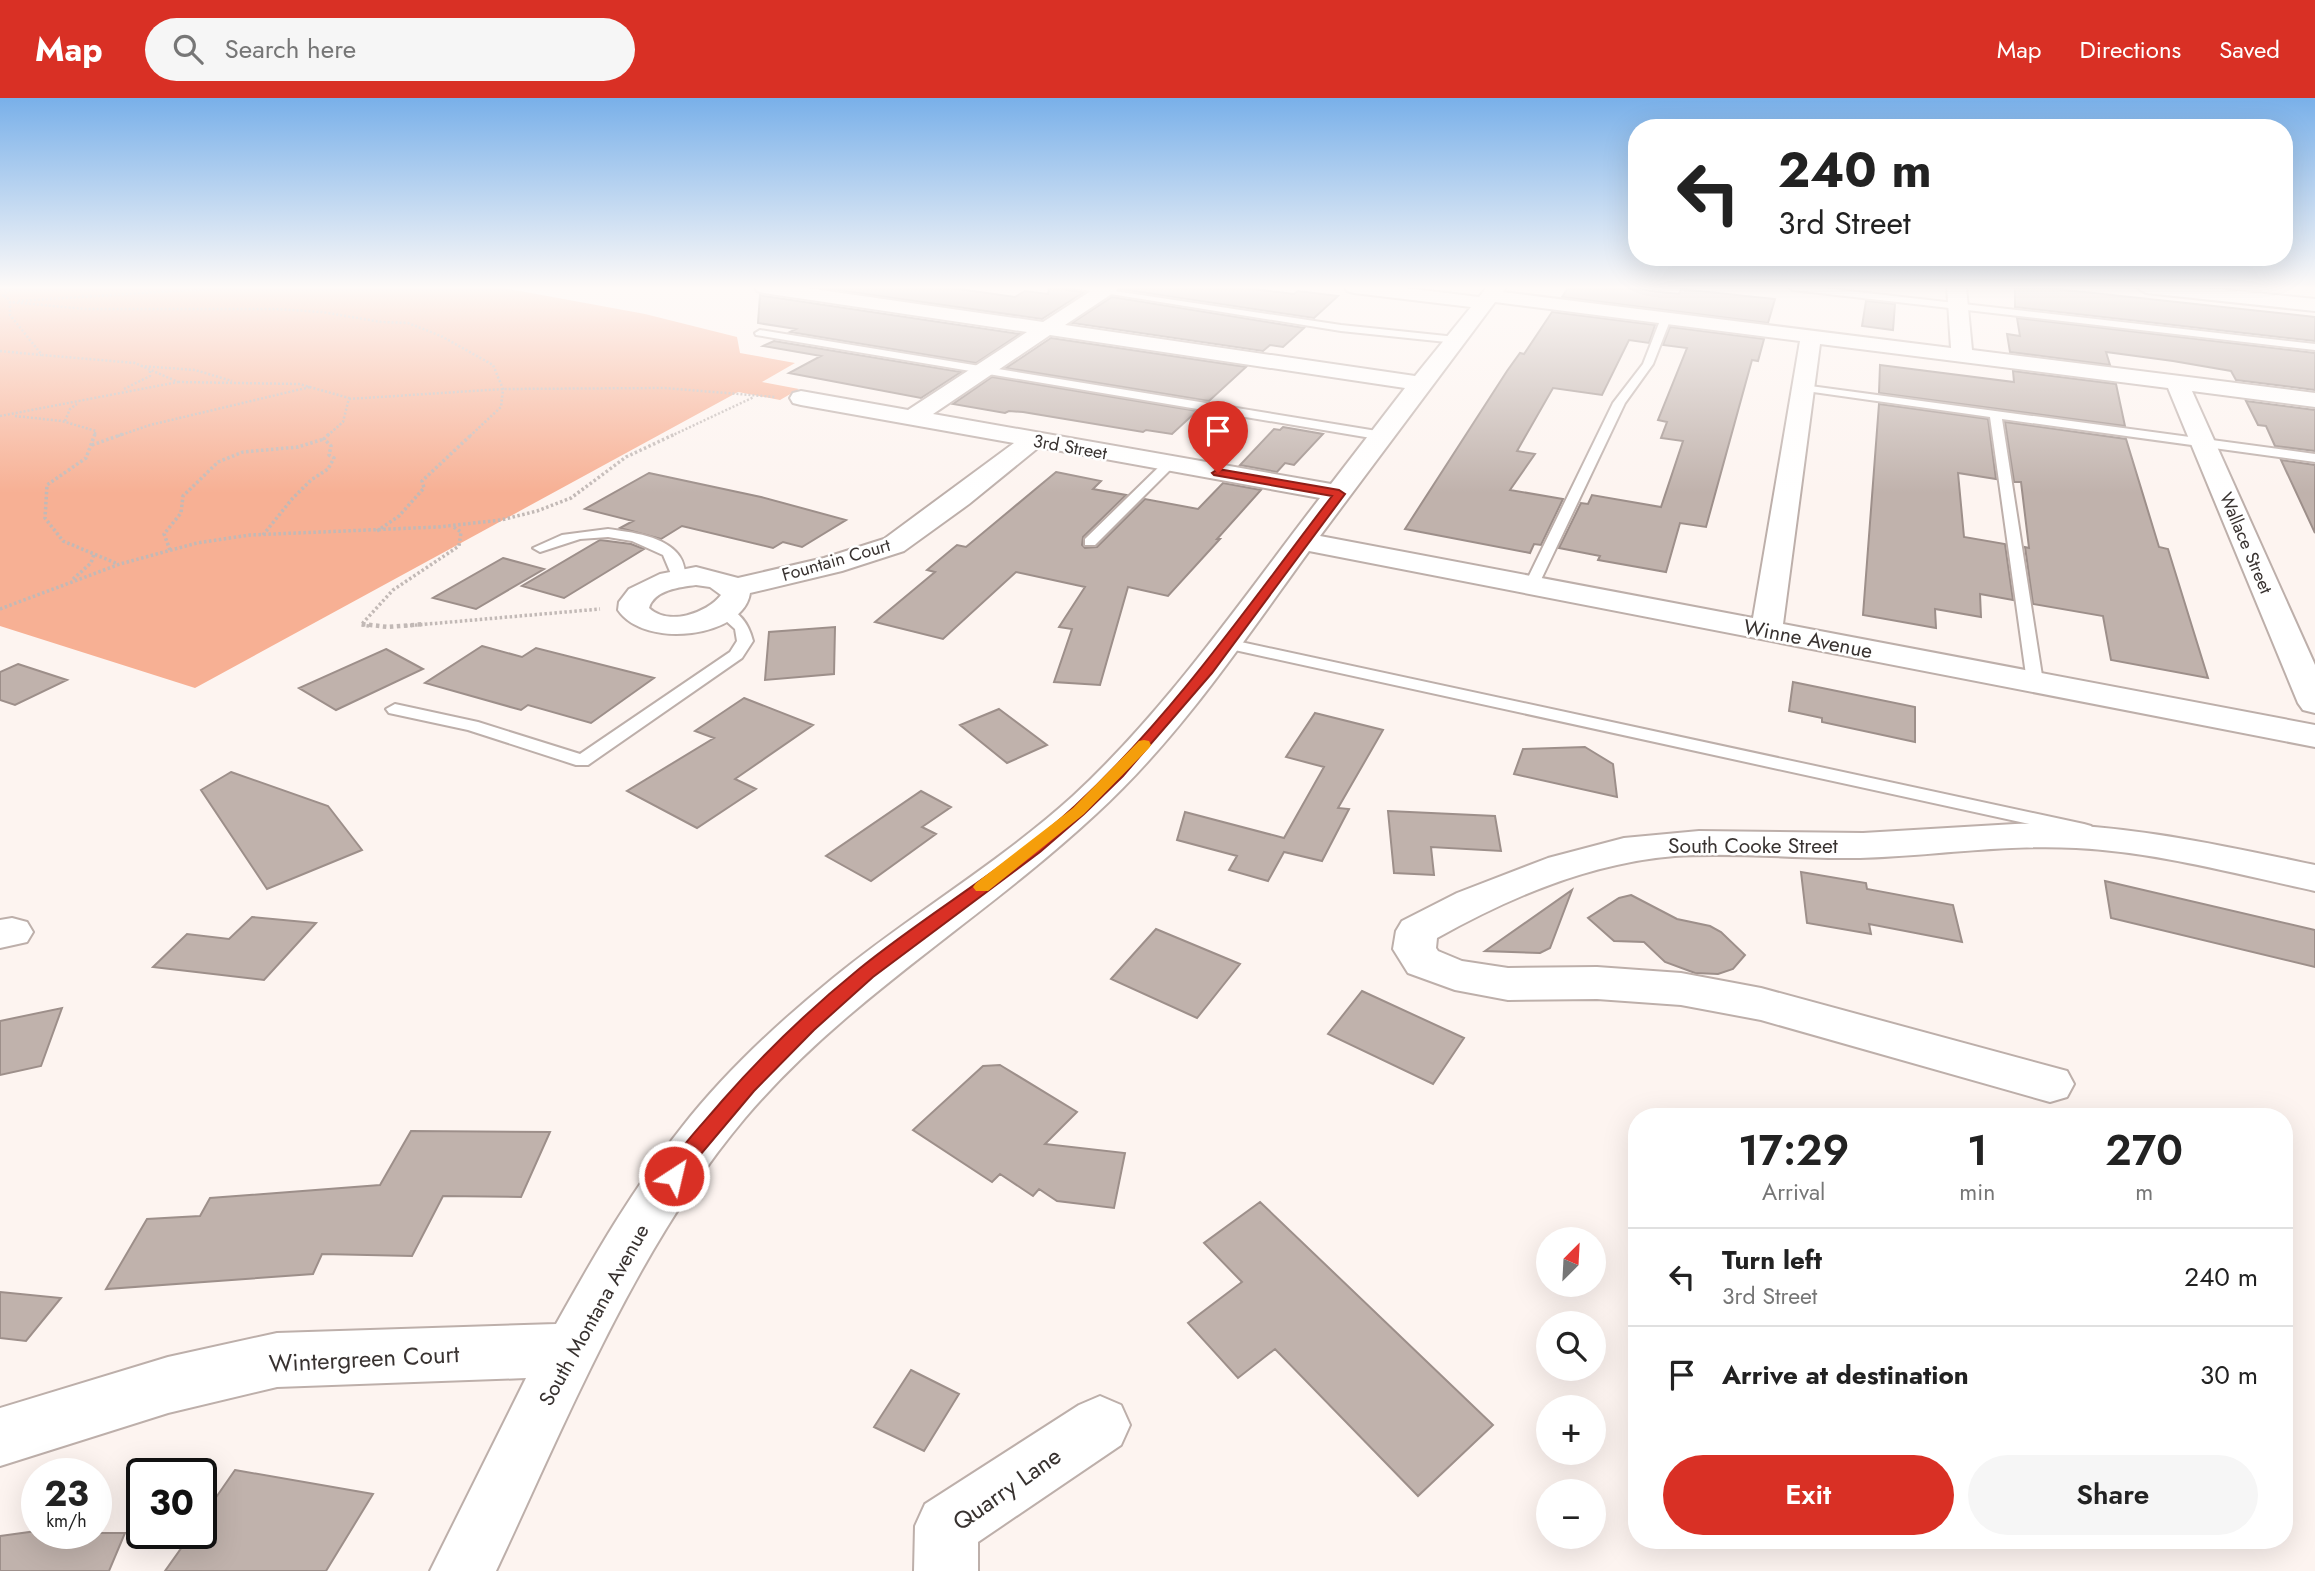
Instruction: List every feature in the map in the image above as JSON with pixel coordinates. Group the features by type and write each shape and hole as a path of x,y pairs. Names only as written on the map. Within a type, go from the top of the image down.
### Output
{"street":[{"path":"912,418 1005,356"},
{"path":"1228,356 1422,384"},
{"name":"South Montana Avenue","path":"462,1571 571,1350 634,1239 688,1156 747,1086 807,1025 867,972 1034,848 1079,811 1150,738 1227,644 1301,541 1444,356"},
{"path":"1766,631 1808,356"},
{"path":"1962,356 2315,401"},
{"name":"Wallace Street","path":"2177,383 2315,703"},
{"name":"3rd Street","path":"801,398 1339,494"},
{"name":"Fountain Court","path":"679,578 640,594 634,602 634,610 638,616 660,625 676,625 709,618 728,600 894,545 960,498 1032,441"},
{"name":"Winne Avenue","path":"1301,541 2315,736"},
{"path":"679,578 712,578 724,581 728,600"},
{"name":"South Cooke Street","path":"2050,1084 1761,1004 1681,989 1597,983 1508,984 1455,975 1423,962 1414,949 1417,931 1455,909 1576,862 1654,846 1734,842 1835,846 2076,836 2147,844 2315,878"},
{"name":"Wintergreen Court","path":"0,1437 168,1385 277,1360 571,1350"},
{"name":"Quarry Lane","path":"946,1571 947,1526 1100,1425"}],"lane":[{"path":"898,356 1383,436"},
{"path":"1531,586 1619,403 1651,356"},
{"path":"1803,388 2315,458"},
{"path":"1996,415 2035,682"},
{"path":"1090,542 1169,464"},
{"path":"540,548 559,538 582,534 607,532 633,536 661,547 674,558 679,578"},
{"path":"395,709 472,726 582,761 736,655 746,641 728,600"},
{"path":"1227,644 2147,844"}],"path":[{"path":"54,356 195,370 239,384"},
{"path":"377,532 399,516 424,488 422,481 501,407 503,388 493,365 474,356"},
{"path":"140,366 178,382"},
{"path":"109,394 139,383 150,376 150,370"},
{"path":"7,416 178,382 314,386 324,392 349,399 503,388 665,388 754,397 801,398"},
{"path":"91,445 150,425 314,386"},
{"path":"0,609 120,564 197,543 263,535 377,532 501,520 571,498 626,457 754,397"},
{"path":"170,550 164,534 181,513 183,496 193,487 197,478 220,460 246,452 300,446 324,439 343,422 349,399"},
{"path":"65,422 70,408 81,401"},
{"path":"0,416 65,422 96,431 86,458 47,485 45,518 63,541 120,564"},
{"path":"263,535 275,518 313,478 328,471 334,458 329,455 331,446 324,439"},
{"path":"451,526 461,532 459,546 402,583 372,607 361,625 388,626 602,609"},
{"path":"67,583 91,563 94,554"}],"shaded area":[{"path":"0,356 755,356 795,363 762,382 799,389 780,400 738,392 195,688 0,626"}],"building":[{"path":"821,356 863,356 961,372 921,398 789,373"},
{"path":"932,356 987,356 976,363"},
{"path":"1024,356 1170,356 1246,367 1209,401 1006,368"},
{"path":"1518,356 1621,356 1602,395 1553,388 1517,451 1535,454 1510,490 1563,499 1541,545 1534,544 1530,553 1405,529"},
{"path":"1684,356 1759,356 1758,361 1752,360 1706,527 1680,523 1666,572 1598,560 1600,556 1559,548 1581,503 1588,504 1592,495 1661,507 1683,441 1661,438 1667,422 1658,420"},
{"path":"2039,356 2107,356 2110,365"},
{"path":"2134,356 2315,356 2315,390 2236,380 2231,371"},
{"path":"1880,365 2014,382 2013,371 2116,384 2125,426 1879,393"},
{"path":"992,377 1197,411 1172,434 953,404"},
{"path":"2246,401 2315,410 2315,451 2275,446 2266,426 2258,425"},
{"path":"1879,404 1988,419 1996,479 1958,473 1964,537 2005,544 2013,600 1980,594 1981,617 1935,609 1936,628 1863,615"},
{"path":"2005,422 2126,439 2159,547 2168,549 2208,678 2111,660 2103,616 2033,604 2025,547 2029,548 2021,482 2014,482"},
{"path":"1283,427 1323,434 1294,465 1285,463 1277,472 1240,465 1274,429 1280,430"},
{"path":"2281,460 2315,465 2315,533"},
{"path":"1056,472 1101,481 1093,489 1126,495 1083,537 1082,545 1085,548 1097,547 1145,499 1198,509 1223,483 1261,490 1168,596 1128,587 1100,685 1054,682 1072,629 1059,627 1085,587 1016,572 943,639 875,622 935,572 927,570 957,545 966,547"},
{"path":"649,473 761,497 846,520 802,547 783,542 773,548 682,526 661,539 620,528 633,521 585,509"},
{"path":"600,540 631,544 644,549 564,598 522,586"},
{"path":"503,558 544,569 476,609 433,598"},
{"path":"835,627 834,674 765,680 769,632"},
{"path":"482,646 522,657 536,648 654,678 591,723 528,705 521,710 425,683"},
{"path":"386,649 423,669 336,710 299,688"},
{"path":"18,664 67,680 15,705 0,700 0,672"},
{"path":"1793,682 1915,707 1915,742 1822,722 1822,718 1789,711"},
{"path":"744,698 813,725 735,779 756,789 697,828 627,791 714,738 695,731"},
{"path":"999,709 1047,745 1007,763 960,725"},
{"path":"1315,713 1383,730 1338,808 1349,809 1322,861 1284,852 1268,881 1229,870 1237,856 1177,840 1185,812 1284,838 1324,767 1286,757"},
{"path":"1585,747 1613,764 1617,797 1514,774 1523,749"},
{"path":"231,772 328,806 362,850 267,889 201,790"},
{"path":"921,791 951,807 922,827 936,834 871,881 826,856"},
{"path":"1388,811 1495,816 1501,851 1431,847 1434,875 1394,873"},
{"path":"1801,872 1866,883 1867,889 1953,905 1962,942 1869,924 1871,934 1807,923"},
{"path":"2105,881 2315,930 2315,967 2111,918"},
{"path":"1572,890 1550,948 1540,953 1485,951"},
{"path":"1631,895 1677,919 1710,926 1721,932 1745,955 1733,969 1718,974 1695,973 1665,962 1644,942 1614,941 1588,918 1619,898"},
{"path":"252,917 316,923 264,980 153,967 187,934 229,939"},
{"path":"1156,929 1240,964 1197,1018 1111,979"},
{"path":"1362,991 1464,1038 1433,1084 1328,1034"},
{"path":"62,1008 41,1066 0,1075 0,1021"},
{"path":"1000,1065 1077,1112 1045,1144 1125,1153 1114,1208 1057,1201 1039,1189 1033,1196 1000,1174 992,1182 913,1130 983,1066"},
{"path":"411,1131 550,1132 521,1197 443,1196 412,1256 322,1254 313,1274 106,1289 147,1219 200,1216 210,1198 380,1185"},
{"path":"1260,1202 1493,1425 1418,1496 1275,1349 1238,1378 1188,1323 1242,1282 1204,1243"},
{"path":"0,1292 61,1298 26,1341 0,1338"},
{"path":"911,1370 959,1394 924,1451 874,1427"},
{"path":"235,1470 373,1494 326,1571 165,1571 181,1549 217,1549 217,1496"},
{"path":"21,1533 21,1549 112,1549 112,1533 125,1533 109,1571 0,1571 0,1536"}],"slow traffic":[{"path":"982,887 1079,811 1144,745"}],"route":[{"path":"674,1176 747,1086 807,1025 867,972 1034,848 1079,811 1118,773 1207,670 1301,541 1339,494 1218,473"}]}
